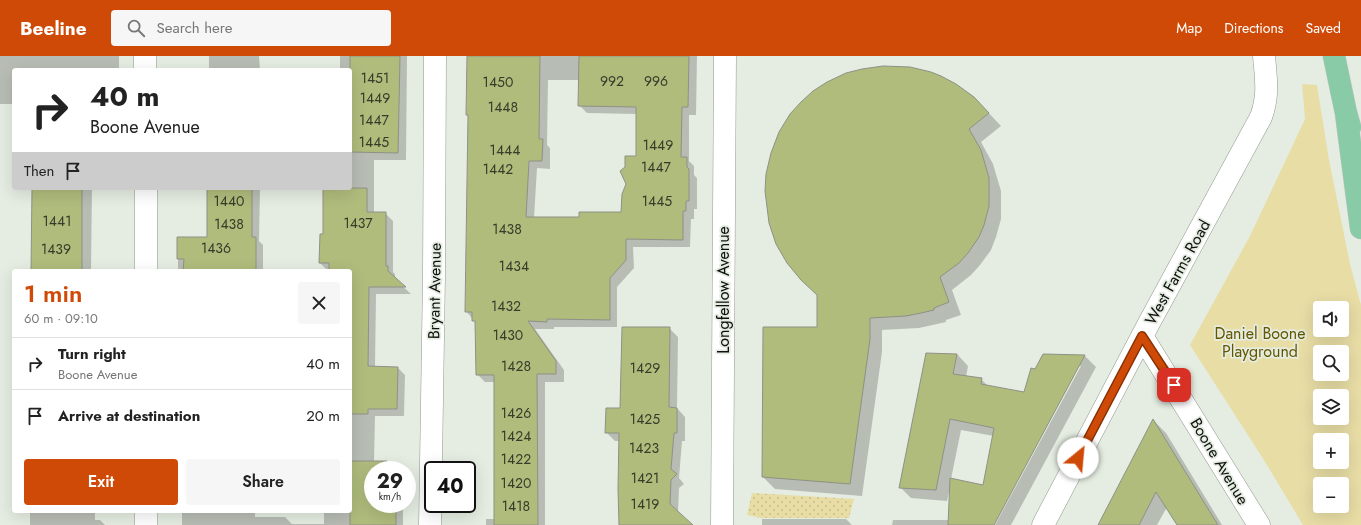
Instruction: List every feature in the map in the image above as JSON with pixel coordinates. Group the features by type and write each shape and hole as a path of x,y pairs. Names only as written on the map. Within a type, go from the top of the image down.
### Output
{"main road":[{"path":"1334,56 1346,113 1361,228"},
{"path":"1346,113 1361,158"}],"street":[{"path":"145,56 145,68"},
{"name":"Bryant Avenue","path":"430,525 434,276 435,56"},
{"name":"Longfellow Avenue","path":"722,525 725,56"},
{"name":"West Farms Road","path":"1043,525 1142,336 1261,117 1267,95 1264,56"},
{"path":"146,190 146,269"},
{"name":"Boone Avenue","path":"1142,336 1259,525"},
{"path":"146,513 146,525"}],"green space":[{"name":"Daniel Boone Playground","path":"1302,84 1317,85 1329,160 1350,264 1361,305 1361,525 1303,525 1262,457 1190,345 1250,236 1305,119"},
{"path":"752,493 854,499 849,518 761,518 747,515"}],"building":[{"path":"350,56 400,56 398,153 352,152 352,68 350,68"},
{"path":"467,56 540,56 539,139 543,139 542,161 529,161 526,217 579,217 579,212 621,212 622,194 626,184 620,171 625,167 625,156 636,156 636,107 578,106 579,56 689,56 688,107 682,107 681,157 687,157 687,167 689,169 689,201 686,201 686,211 683,211 683,240 626,239 626,260 610,278 610,320 547,319 547,322 528,321 556,361 556,374 537,374 538,525 494,525 494,375 476,375 475,321 472,321 472,312 465,312 468,115 466,115"},
{"path":"883,66 910,67 941,76 956,84 974,97 989,113 969,129 981,150 989,178 989,206 984,225 979,237 968,253 959,263 940,277 949,302 934,308 934,310 921,313 906,316 870,318 870,339 850,484 762,477 763,327 817,327 817,295 801,280 787,263 776,244 769,223 765,191 766,174 771,153 779,132 790,114 813,91 846,73"},
{"path":"352,188 367,188 367,212 386,212 386,266 388,266 388,271 406,287 369,287 368,366 398,367 397,409 368,409 368,414 352,414 352,269 329,269 329,263 319,263 320,234 323,234 323,190 352,190"},
{"path":"32,190 82,190 82,269 31,269"},
{"path":"207,190 252,190 252,237 256,237 256,269 183,269 184,259 177,259 177,237 207,237"},
{"path":"622,327 670,327 669,407 677,408 677,433 674,433 671,469 677,474 671,480 670,504 693,525 619,525 619,433 605,433 606,408 620,408"},
{"path":"926,353 957,354 953,374 982,378 981,384 1024,392 1031,368 1035,369 1043,354 1085,355 994,525 948,525 950,478 983,485 994,428 950,419 936,490 899,488"},
{"path":"1153,419 1218,525 1177,525 1156,492 1139,525 1098,525"},
{"path":"352,461 364,461 364,513 396,513 396,525 350,525 350,513 352,513"}],"route":[{"path":"1078,458 1142,336 1174,385"}]}
